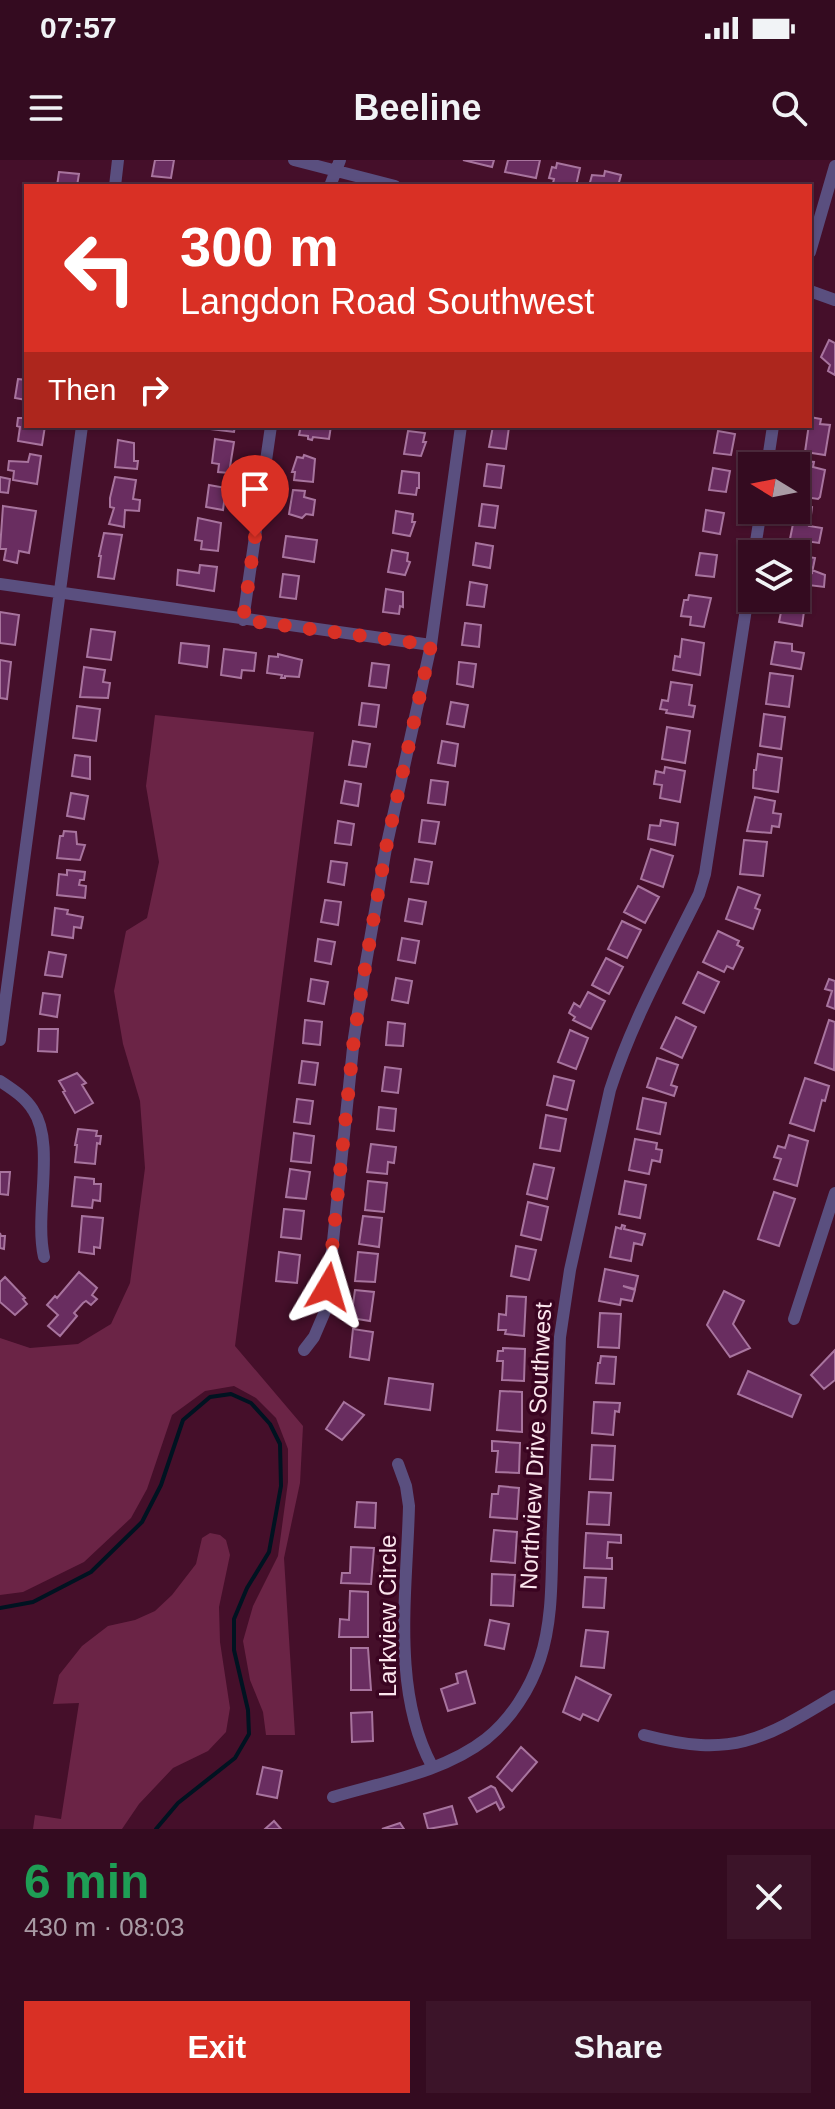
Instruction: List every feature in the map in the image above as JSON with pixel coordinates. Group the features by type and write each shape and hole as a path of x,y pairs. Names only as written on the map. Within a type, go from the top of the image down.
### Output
{"street":[{"path":"115,184 118,160"},
{"path":"294,160 338,166 389,184"},
{"path":"812,245 835,166"},
{"path":"812,292 835,300"},
{"path":"0,1040 82,428"},
{"path":"243,620 271,428"},
{"path":"304,1350 314,1337 326,1309 354,1038 386,848 431,645 461,428"},
{"path":"769,452 773,428"},
{"path":"0,584 431,645"},
{"name":"Northview Drive Southwest","path":"333,1797 432,1766 468,1751 502,1723 519,1701 540,1657 551,1580 564,1300 610,1090 634,1025 699,894 705,874 746,612"},
{"path":"0,1081 24,1099 40,1123 44,1158 39,1238 44,1257"},
{"path":"794,1319 835,1193"},
{"name":"Larkview Circle","path":"398,1464 409,1506 405,1660 408,1696 413,1722 432,1766"},
{"path":"644,1735 696,1746 742,1743 780,1730 835,1696"}],"shaded area":[{"path":"155,715 314,732 235,1346 303,1426 300,1483 284,1558 295,1735 266,1735 263,1712 250,1680 243,1641 253,1606 278,1556 288,1482 288,1449 276,1418 256,1398 234,1386 205,1391 172,1415 147,1489 131,1518 84,1562 23,1592 0,1595 0,1338 30,1348 78,1344 111,1324 130,1283 145,1168 140,1101 123,1044 114,991 126,931 147,918 159,862 146,786"},
{"path":"210,1533 226,1540 230,1555 219,1607 220,1642 230,1708 226,1732 208,1751 173,1768 139,1804 122,1829 33,1829 35,1815 61,1819 79,1703 53,1704 59,1675 82,1646 108,1626 135,1620 155,1611 196,1564 202,1538"}],"building":[{"path":"155,160 174,160 171,178 152,176"},
{"path":"463,160 494,160 492,167"},
{"path":"508,160 540,160 536,178 505,172"},
{"path":"557,163 580,168 576,184 553,183 554,179 549,178 552,167 556,168"},
{"path":"605,171 621,175 619,184 590,184 592,175 604,176"},
{"path":"59,172 79,174 77,184 57,184"},
{"path":"829,340 835,343 835,375 828,371 830,365 821,357"},
{"path":"18,379 24,380 24,400 15,398"},
{"path":"812,417 821,419 820,424 830,425 825,455 805,452"},
{"path":"18,418 24,418 24,428 45,428 42,445 18,441 20,427 17,426"},
{"path":"211,428 235,428 234,432"},
{"path":"301,428 331,428 329,439 313,437 312,440 299,435"},
{"path":"493,428 509,428 506,449 489,447"},
{"path":"408,431 425,433 423,442 426,442 421,456 404,454"},
{"path":"718,431 735,434 731,455 714,453"},
{"path":"215,439 234,442 229,473 218,472 219,464 212,463"},
{"path":"118,440 134,443 137,469 115,467"},
{"path":"30,454 41,456 37,484 13,480 14,471 8,470 9,461 28,462"},
{"path":"304,455 315,459 313,482 294,480 295,472 292,472 297,457 303,458"},
{"path":"810,462 814,462 813,467 825,470 818,499 810,498"},
{"path":"487,464 504,466 501,488 484,486"},
{"path":"713,468 730,471 726,492 709,490"},
{"path":"402,471 419,473 416,495 399,493"},
{"path":"0,477 10,479 8,493 0,492"},
{"path":"115,477 136,480 133,499 140,500 139,511 125,510 124,527 109,524 114,508 110,507 110,498"},
{"path":"209,485 226,488 223,510 206,507"},
{"path":"293,490 305,491 304,497 315,500 313,515 306,514 302,518 289,514"},
{"path":"482,504 498,506 495,528 479,526"},
{"path":"3,506 36,511 29,553 19,551 17,563 4,560 6,549 0,549"},
{"path":"706,510 724,513 720,534 703,531"},
{"path":"396,511 413,514 412,522 415,522 410,536 393,533"},
{"path":"198,518 221,523 218,551 201,549 202,541 195,540"},
{"path":"793,524 822,528 819,543 790,539"},
{"path":"104,533 122,535 114,579 98,577"},
{"path":"286,536 317,540 314,562 283,557"},
{"path":"476,543 493,546 490,568 473,565"},
{"path":"392,550 408,553 407,561 410,562 405,575 388,572"},
{"path":"700,553 717,555 714,577 696,575"},
{"path":"810,557 815,558 813,568 810,567"},
{"path":"200,565 217,567 214,591 177,585 178,570 199,573"},
{"path":"812,570 825,575 824,587 810,585"},
{"path":"283,574 299,576 296,599 280,597"},
{"path":"470,582 487,585 484,607 467,605"},
{"path":"386,589 403,592 403,607 400,606 399,614 383,612"},
{"path":"689,595 711,598 704,627 690,625 691,617 681,616 684,600 688,600"},
{"path":"0,612 19,615 15,645 0,643"},
{"path":"781,612 804,612 802,626 779,622"},
{"path":"465,623 481,625 479,647 462,645"},
{"path":"91,629 115,632 111,660 87,657"},
{"path":"682,639 704,643 700,675 673,670 675,656 680,657"},
{"path":"775,642 792,644 792,651 804,653 801,669 771,664"},
{"path":"181,643 209,646 207,667 179,663"},
{"path":"224,649 256,653 254,671 242,670 241,678 221,675"},
{"path":"278,654 302,660 299,677 281,678 282,675 267,673 269,656 278,657"},
{"path":"0,660 11,662 7,699 0,698"},
{"path":"459,662 476,664 473,687 457,684"},
{"path":"372,663 389,665 386,688 369,686"},
{"path":"84,667 105,670 103,682 110,683 108,698 80,697"},
{"path":"770,673 793,676 789,707 766,704"},
{"path":"671,682 692,685 689,705 695,706 693,717 666,713 667,710 660,709 662,700 668,701"},
{"path":"451,702 468,705 464,727 447,724"},
{"path":"362,703 379,705 376,727 359,725"},
{"path":"77,706 100,709 96,741 73,738"},
{"path":"764,714 785,717 781,749 760,746"},
{"path":"667,727 690,731 685,763 662,759"},
{"path":"353,741 370,744 366,767 349,765"},
{"path":"442,741 458,744 455,766 438,763"},
{"path":"758,754 782,758 778,792 753,788"},
{"path":"75,755 90,757 90,779 72,776"},
{"path":"665,767 685,771 680,802 660,798 662,785 654,784 656,771 664,773"},
{"path":"431,780 448,782 445,805 428,803"},
{"path":"345,781 361,784 358,806 341,803"},
{"path":"71,793 88,796 84,819 67,816"},
{"path":"755,797 775,801 773,813 781,814 779,827 772,826 771,833 747,831"},
{"path":"422,820 439,822 435,844 419,842"},
{"path":"661,820 678,823 675,845 648,839 650,825 660,826"},
{"path":"338,821 354,824 351,845 335,843"},
{"path":"64,831 76,832 77,844 85,845 80,860 57,858 60,836"},
{"path":"744,840 767,842 763,876 740,874"},
{"path":"651,849 673,856 663,887 641,879"},
{"path":"415,859 432,862 428,884 411,882"},
{"path":"331,861 347,863 344,885 328,882"},
{"path":"67,870 85,872 84,880 80,880 79,885 86,886 85,898 57,895 59,874 67,875"},
{"path":"638,886 659,897 645,923 624,912"},
{"path":"738,887 760,895 755,908 760,910 753,929 726,919"},
{"path":"409,899 426,902 422,924 405,921"},
{"path":"325,900 341,902 338,925 321,922"},
{"path":"55,908 83,917 81,928 74,927 73,938 52,935"},
{"path":"622,921 641,930 627,958 608,949"},
{"path":"718,931 739,941 737,945 743,948 733,969 727,966 724,972 703,962"},
{"path":"402,938 419,941 415,963 398,960"},
{"path":"318,939 335,942 331,964 315,961"},
{"path":"49,952 66,955 62,977 45,975"},
{"path":"606,958 623,967 609,994 592,985"},
{"path":"698,972 719,982 704,1013 683,1003"},
{"path":"396,978 412,981 408,1003 392,1000"},
{"path":"311,979 328,982 324,1004 308,1001"},
{"path":"829,979 835,981 835,1009 827,1006 832,991 825,989"},
{"path":"588,992 605,1001 591,1029 573,1020 575,1017 569,1013 574,1003 580,1007"},
{"path":"43,993 60,995 57,1017 40,1014"},
{"path":"676,1017 696,1027 682,1058 661,1048"},
{"path":"305,1020 322,1022 320,1045 303,1043"},
{"path":"829,1020 835,1022 834,1070 815,1063"},
{"path":"388,1022 405,1024 403,1046 386,1045"},
{"path":"39,1029 58,1029 57,1052 38,1051"},
{"path":"570,1030 588,1038 576,1069 558,1062"},
{"path":"657,1058 678,1065 671,1085 677,1087 674,1096 647,1087"},
{"path":"302,1061 318,1063 315,1085 299,1083"},
{"path":"385,1067 401,1069 398,1093 382,1091"},
{"path":"77,1073 86,1083 82,1085 93,1103 75,1113 59,1081"},
{"path":"554,1076 574,1081 567,1110 547,1105"},
{"path":"805,1078 829,1086 814,1131 790,1123"},
{"path":"643,1098 666,1103 660,1134 637,1129"},
{"path":"297,1099 313,1101 310,1124 294,1122"},
{"path":"379,1107 396,1109 394,1131 377,1129"},
{"path":"546,1115 566,1119 560,1151 540,1148"},
{"path":"78,1129 97,1131 96,1136 101,1136 100,1144 97,1143 95,1164 75,1162"},
{"path":"294,1133 314,1136 311,1163 291,1161"},
{"path":"789,1135 808,1141 797,1186 774,1179 781,1159 774,1157 778,1146 785,1148"},
{"path":"635,1139 657,1143 656,1149 662,1150 660,1162 652,1160 649,1174 629,1170"},
{"path":"371,1144 396,1147 394,1163 388,1162 387,1174 367,1172"},
{"path":"534,1164 554,1168 547,1199 527,1194"},
{"path":"290,1169 310,1172 306,1199 286,1197"},
{"path":"0,1172 10,1172 8,1195 0,1194"},
{"path":"75,1177 94,1179 94,1184 101,1184 100,1201 93,1200 92,1208 72,1206"},
{"path":"368,1181 387,1183 384,1212 365,1210"},
{"path":"625,1181 646,1185 640,1218 619,1214"},
{"path":"774,1192 795,1199 779,1246 758,1239"},
{"path":"528,1202 548,1207 541,1240 521,1235"},
{"path":"284,1209 304,1211 301,1239 281,1237"},
{"path":"82,1216 103,1218 100,1248 94,1247 94,1254 79,1252"},
{"path":"363,1216 382,1218 379,1247 359,1244"},
{"path":"622,1225 624,1229 645,1234 642,1245 634,1243 631,1261 610,1257 616,1227 621,1229"},
{"path":"0,1233 5,1236 4,1249 0,1248"},
{"path":"516,1246 536,1250 529,1280 511,1276"},
{"path":"279,1252 300,1255 297,1283 276,1281"},
{"path":"358,1252 378,1254 375,1282 355,1281"},
{"path":"605,1269 638,1276 635,1289 623,1286 635,1290 632,1301 621,1299 620,1305 599,1301"},
{"path":"79,1272 97,1288 92,1295 97,1299 91,1305 86,1301 83,1303 74,1313 77,1316 60,1336 48,1326 58,1315 47,1305"},
{"path":"5,1277 27,1304 15,1315 0,1302 0,1282"},
{"path":"355,1290 374,1292 370,1321 351,1318"},
{"path":"724,1291 744,1301 733,1324 750,1348 730,1357 707,1325"},
{"path":"507,1296 526,1297 524,1336 498,1330 499,1314 506,1315"},
{"path":"600,1313 621,1314 619,1348 598,1347"},
{"path":"353,1329 373,1332 369,1360 350,1357"},
{"path":"503,1348 525,1349 524,1381 502,1380 503,1361 497,1361 498,1351 503,1351"},
{"path":"835,1350 835,1380 824,1389 811,1375"},
{"path":"601,1356 616,1357 614,1384 596,1383"},
{"path":"748,1371 801,1395 792,1417 738,1394"},
{"path":"389,1378 433,1384 430,1410 385,1404"},
{"path":"500,1391 522,1392 522,1432 497,1430"},
{"path":"344,1402 364,1415 342,1440 326,1429"},
{"path":"594,1402 620,1403 619,1412 615,1411 613,1435 592,1433"},
{"path":"492,1441 520,1443 519,1473 496,1472 498,1451 492,1451"},
{"path":"592,1445 615,1446 613,1480 590,1479"},
{"path":"499,1486 519,1488 517,1519 490,1517 492,1494 498,1494"},
{"path":"589,1492 611,1493 609,1525 587,1524"},
{"path":"357,1502 376,1503 375,1528 355,1527"},
{"path":"494,1530 517,1532 515,1563 491,1561"},
{"path":"586,1533 621,1535 621,1543 608,1542 607,1558 612,1558 612,1569 584,1568"},
{"path":"351,1547 374,1548 371,1584 341,1583 342,1573 350,1573"},
{"path":"492,1574 515,1575 513,1606 491,1605"},
{"path":"585,1577 606,1578 604,1608 583,1607"},
{"path":"350,1591 368,1592 368,1637 339,1637 340,1619 349,1620"},
{"path":"490,1620 509,1624 504,1649 485,1645"},
{"path":"586,1630 608,1632 604,1668 581,1666"},
{"path":"351,1648 368,1648 371,1690 351,1690"},
{"path":"466,1671 475,1703 448,1711 441,1689 458,1683 456,1674"},
{"path":"576,1677 611,1695 598,1721 583,1714 580,1720 563,1712"},
{"path":"372,1712 373,1741 352,1742 351,1713"},
{"path":"521,1747 537,1762 512,1791 497,1777"},
{"path":"263,1767 282,1771 277,1798 257,1794"},
{"path":"491,1786 504,1807 500,1810 496,1802 477,1812 469,1798"},
{"path":"452,1806 457,1824 428,1829 424,1814"},
{"path":"274,1821 281,1829 265,1829"},
{"path":"400,1823 404,1829 382,1829"}],"waterway":[{"path":"0,1608 33,1602 91,1572 142,1522 161,1485 183,1420 210,1397 231,1394 251,1403 270,1424 280,1444 281,1486 269,1552 247,1588 234,1619 234,1650 248,1710 249,1734 235,1758 178,1803 156,1829"}],"route":[{"path":"255,537 243,620 431,645 386,848 364,974 354,1038 328,1287"}]}
